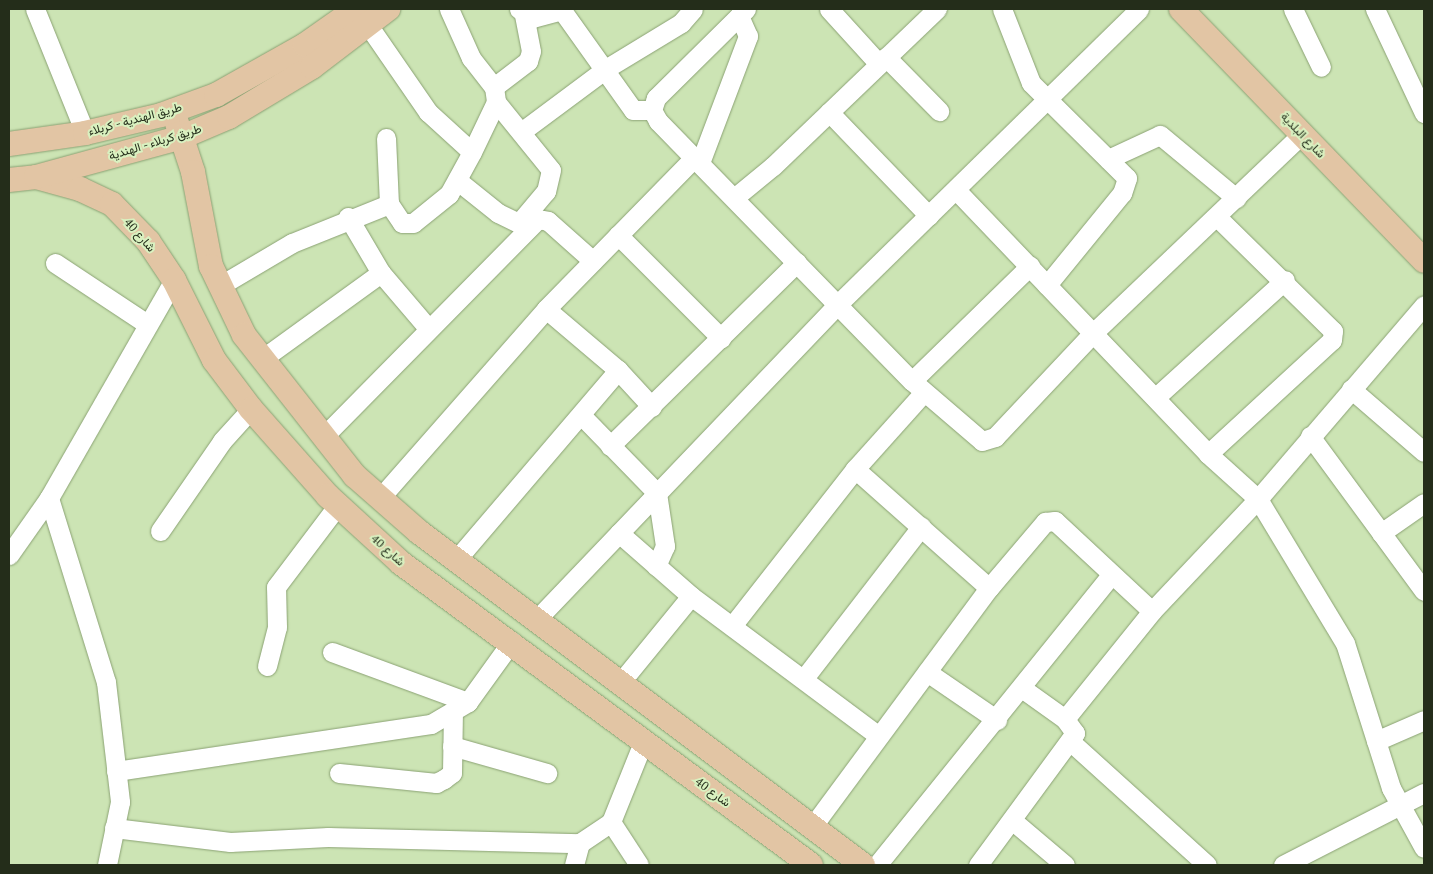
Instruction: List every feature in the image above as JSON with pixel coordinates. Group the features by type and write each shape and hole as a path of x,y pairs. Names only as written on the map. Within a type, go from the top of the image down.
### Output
{"main road":[{"name":"طريق كربلاء - الهندية","path":"9,180 36,177 182,137 247,108 362,17 388,9"},
{"name":"شارع البلدية","path":"1181,9 1424,260"},
{"name":"طريق الهندية - كربلاء","path":"9,144 85,133 173,111 236,85 362,17"},
{"path":"236,85 238,101 247,108"},
{"path":"173,111 182,137 211,266 222,285 244,335 324,436 380,498 456,560 863,865"},
{"name":"شارع 40","path":"36,177 80,189 112,204 148,241 174,280 214,360 251,409 338,505 400,563 512,642 811,865"},
{"path":"214,360 244,335"}],"street":[{"path":"34,9 85,133"},
{"path":"324,436 524,225 546,191 551,170 521,132 471,58 449,9"},
{"path":"522,12 532,18 561,9 607,68 633,110 652,110 697,160 918,387 972,435 982,441 994,437 1092,334 1302,134"},
{"path":"521,132 607,68 681,22 693,9"},
{"path":"829,9 882,61 939,111"},
{"path":"734,198 829,112 937,9"},
{"path":"1002,9 1031,83 1127,178 1126,186 1047,285"},
{"path":"536,620 838,304 929,216 958,191 1139,9"},
{"path":"1293,9 1321,67"},
{"path":"1375,9 1424,113"},
{"path":"386,138 389,204 402,223 413,223 431,211 458,181 472,152 495,94 528,61 531,51 522,12"},
{"path":"652,110 656,98 742,12"},
{"path":"380,498 546,309 618,235 697,160 748,36 742,12"},
{"path":"362,17 428,112 472,152"},
{"path":"829,112 929,216"},
{"path":"1108,159 1160,135 1236,198"},
{"path":"458,181 524,225"},
{"path":"958,191 1092,334 1156,397 1208,454 1258,499 1345,642 1391,788 1424,848"},
{"path":"222,285 292,243 348,217 389,204"},
{"path":"348,217 381,273 428,328"},
{"path":"1208,454 1332,340 1330,324 1217,217"},
{"path":"524,225 538,219 548,222 593,261"},
{"path":"618,235 721,338"},
{"path":"610,446 652,407 797,262"},
{"path":"55,263 147,324"},
{"path":"732,626 918,387 1030,266"},
{"path":"262,359 381,273"},
{"path":"9,555 17,531 49,498 147,324 174,280"},
{"path":"1156,397 1285,280"},
{"path":"1065,719 1152,610 1258,499 1424,305"},
{"path":"546,309 618,370 652,407"},
{"path":"456,560 582,416 618,370"},
{"path":"1351,389 1424,452"},
{"path":"160,531 222,441 251,409"},
{"path":"582,416 657,493 665,546 656,566"},
{"path":"1310,436 1424,591"},
{"path":"855,469 989,588"},
{"path":"49,498 106,682 120,802 107,865"},
{"path":"1381,533 1424,503"},
{"path":"267,666 277,627 276,587 338,505"},
{"path":"812,827 989,588 1045,522 1055,521 1111,575 1152,610"},
{"path":"805,677 921,527"},
{"path":"619,533 691,596 805,677 879,736"},
{"path":"877,865 1023,688 1111,575"},
{"path":"620,683 691,596"},
{"path":"116,771 431,724 460,707 512,642"},
{"path":"332,652 460,707"},
{"path":"927,672 997,720"},
{"path":"978,865 1013,821 1071,742 1075,733 1065,719 1023,688"},
{"path":"339,773 436,783 452,773 452,746 460,707"},
{"path":"1376,741 1424,720"},
{"path":"114,828 230,842 328,838 580,843 611,822 644,740"},
{"path":"1071,742 1207,865"},
{"path":"452,746 548,773"},
{"path":"1283,865 1400,803 1424,793"},
{"path":"1013,821 1065,865"},
{"path":"611,822 639,865"},
{"path":"574,865 580,843"}]}
